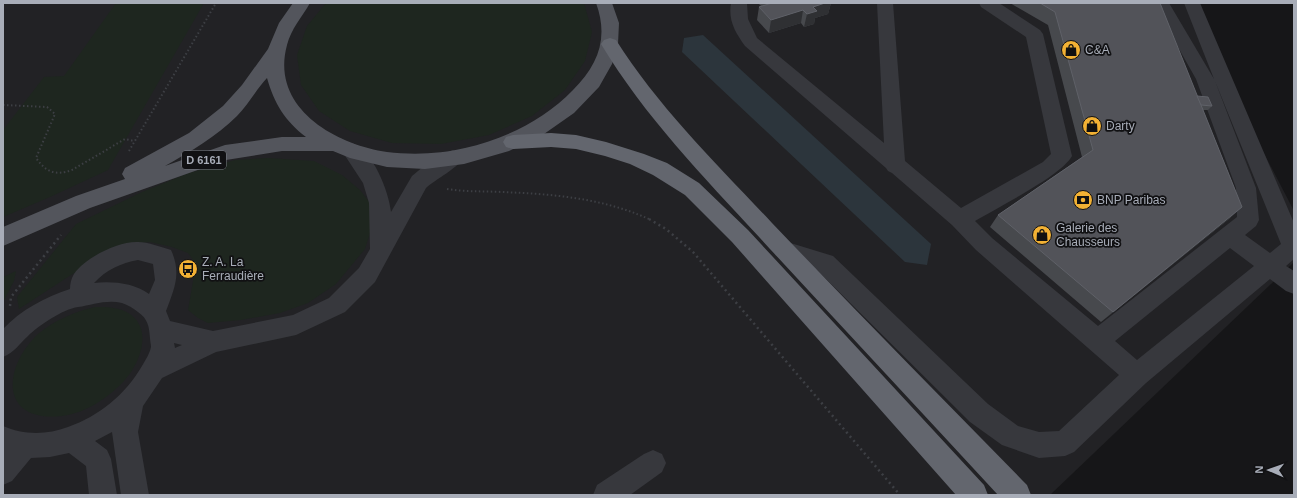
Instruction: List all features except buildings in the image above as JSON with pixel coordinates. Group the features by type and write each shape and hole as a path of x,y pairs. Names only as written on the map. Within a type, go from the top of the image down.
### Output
{"highway":[{"path":"610,44 624,70 659,114 784,250 1017,495"},
{"path":"513,142 550,140 576,142 606,149 637,158 660,169 692,189 740,236 974,495"}],"main road":[{"path":"302,3 290,11 275,52 275,78 284,103 303,125 331,144 352,151 383,158 417,161 453,158 484,152 513,142 551,122 580,98 600,71 610,44 611,27 609,5"},
{"name":"D 6161","path":"83,202 181,147 216,123 230,111 244,95 275,52"},
{"name":"D 6161","path":"3,237 83,202 225,153 282,144 331,144"}],"street":[{"path":"739,3 737,12 741,28 751,42 960,220 984,244 1137,375"},
{"path":"885,3 895,166"},
{"path":"960,220 1050,167 1062,156 1034,34 987,3"},
{"path":"1097,341 1230,236 1248,220 1246,188 1205,79 1162,3"},
{"path":"784,250 825,263 979,414 1011,436 1039,445 1065,443 1137,375 1293,247 1192,3"},
{"path":"352,151 369,174 381,205 381,252"},
{"path":"154,370 213,342 296,325 337,305 367,275 419,182 431,172 453,158"},
{"path":"1230,236 1294,284"},
{"path":"80,297 82,281 93,269 119,254 138,251 163,257 166,280 158,321"},
{"path":"3,346 22,327 44,311 69,299 93,293 116,292 136,297 153,310 158,321 163,349 154,370 144,386 131,401 104,423 72,439 48,445 9,443 3,472"},
{"path":"158,321 213,342"},
{"path":"131,401 125,432 135,495"},
{"path":"72,439 98,459 102,495"},
{"path":"607,495 653,463"}],"path":[{"path":"127,154 216,3"},
{"path":"3,105 47,107 55,114 36,158 43,170 58,174 81,166 125,139 134,141"},
{"path":"419,182 461,192 501,192 563,197 623,208 658,223 693,252 900,495"},
{"path":"22,327 10,313 11,297 62,234"}],"shaded area":[{"path":"3,3 1186,3 1294,211 1294,262 1050,495 3,495"},
{"path":"116,3 204,3 108,170 3,217 3,130 44,77 64,76"},
{"path":"326,3 584,3 592,32 585,61 565,90 532,116 489,135 441,144 392,143 350,131 319,111 301,85 297,55 307,26"},
{"path":"703,35 931,244 927,265 905,262 682,52 684,38"},
{"path":"268,158 314,161 342,175 360,190 370,203 373,224 365,249 336,284 308,303 280,313 241,320 208,323 198,318 188,310 196,264 188,253 172,247 150,242 126,244 71,275 19,309 17,297 76,224 142,192 189,173 235,160"},
{"path":"16,271 14,281 3,302 3,277"},
{"path":"95,307 109,307 122,310 130,314 137,321 141,329 142,347 135,366 130,374 104,399 80,412 62,416 42,416 27,411 18,402 13,390 13,377 18,362 26,348 38,334 51,325 72,314"}],"place":[{"name":"C&A","path":"1071,50"},
{"name":"Darty","path":"1092,126"},
{"name":"BNP Paribas","path":"1083,200"},
{"name":"Galerie des Chausseurs","path":"1042,235"},
{"name":"Z. A. La Ferraudière","path":"188,269"}]}
